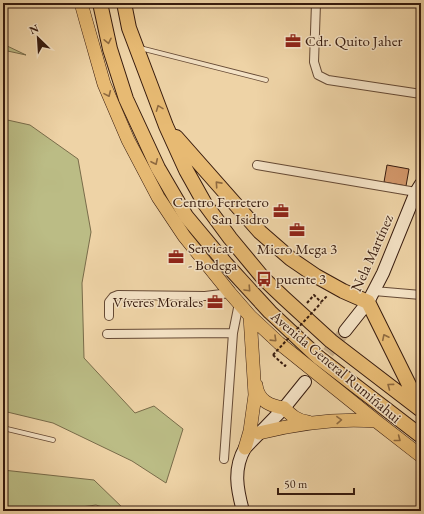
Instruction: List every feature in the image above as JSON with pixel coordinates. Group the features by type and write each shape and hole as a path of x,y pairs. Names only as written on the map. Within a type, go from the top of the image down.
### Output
{"highway":[{"path":"100,3 110,48 126,99 158,168 186,216 226,264 270,312 318,357 421,436"},
{"path":"124,3 129,28 166,126 186,170 205,204 230,238 264,279 331,341 421,410"},
{"path":"166,126 260,232 291,259 316,276 343,291 371,297 421,410"}],"main road":[{"name":"Avenida General Rumiñahui","path":"82,3 104,84 128,140 158,197 184,236 250,316 279,343 421,456"},
{"name":"Nela Martínez","path":"345,331 371,297 383,273 419,188"},
{"path":"243,511 238,494 238,469 239,461 250,431 255,396 250,316"},
{"path":"254,377 256,389 268,405 284,408 289,414 302,421 314,422"},
{"path":"245,448 284,408 305,382"},
{"path":"259,433 314,422 344,420 376,421"}],"street":[{"path":"316,3 314,62 318,75 328,80 421,94"},
{"path":"257,165 419,188"},
{"path":"110,316 109,302 113,297 118,295 205,296 235,298 224,459"},
{"path":"371,297 421,295"},
{"path":"107,334 233,333"}],"lane":[{"path":"136,47 266,80"},
{"path":"3,428 53,440"}],"path":[{"path":"314,295 321,302"},
{"path":"285,366 273,354 322,303 321,302 325,298"}],"green space":[{"path":"3,44 26,55 3,50"},
{"path":"3,119 30,125 78,159 91,232 82,283 84,358 135,413 154,406 183,429 166,483 132,461 53,423 3,411"},
{"path":"3,470 94,480 126,511 115,511 96,505 52,511 3,511"}],"building":[{"path":"387,165 409,169 406,186 384,182"}],"tunnel":[{"path":"317,367 345,331"}],"place":[{"name":"Cdr. Quito Jaher","path":"293,41"},
{"name":"Centro Ferretero San Isidro","path":"281,211"},
{"name":"Micro Mega 3","path":"297,230"},
{"name":"Servicat - Bodega","path":"176,257"},
{"name":"puente 3","path":"264,279"},
{"name":"Víveres Morales","path":"215,302"}]}
